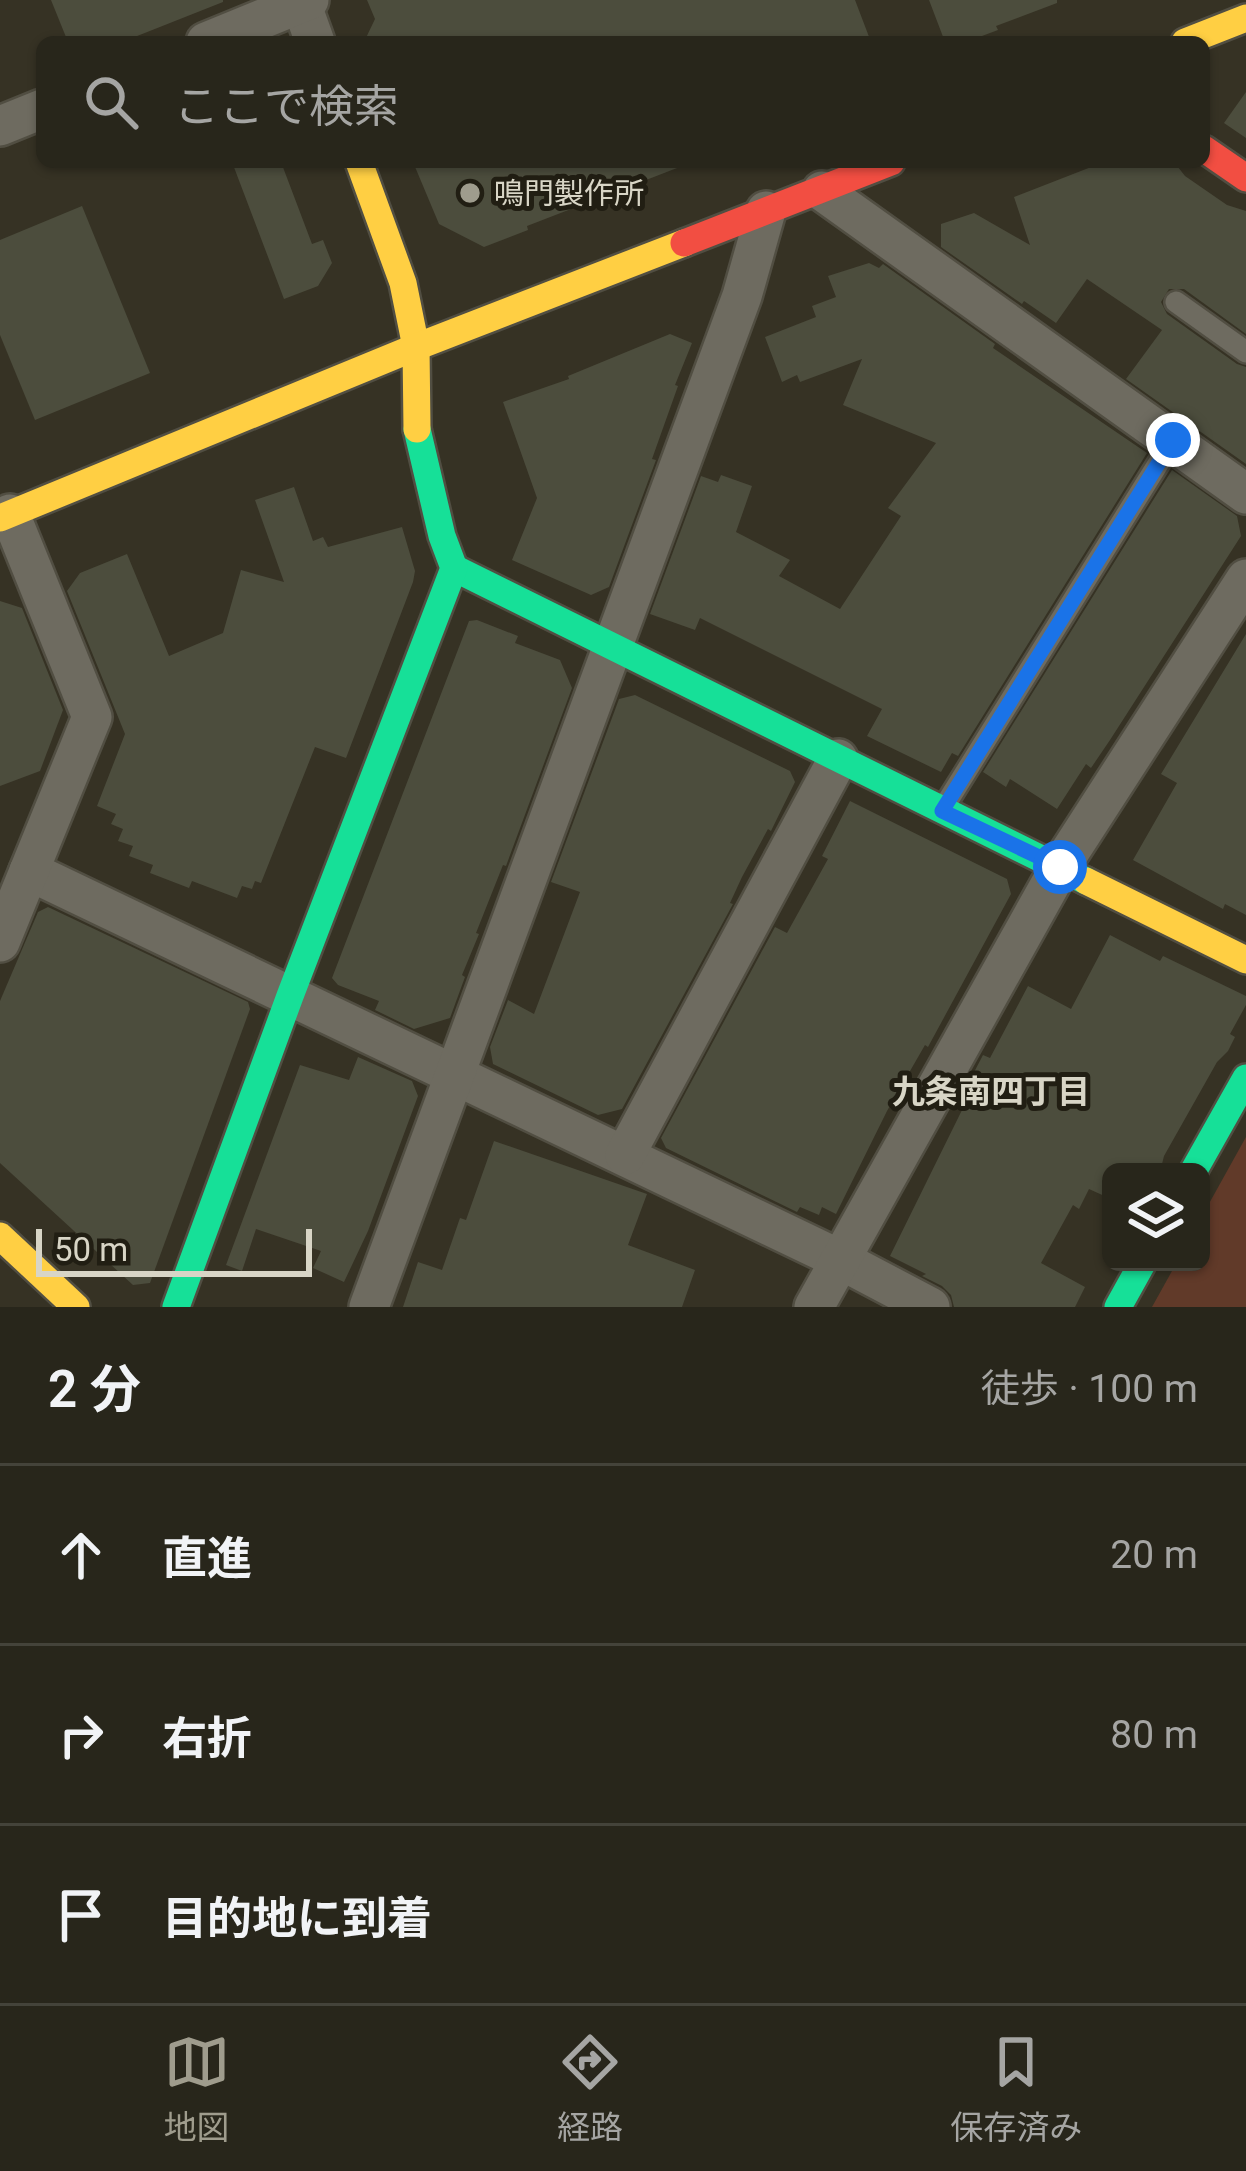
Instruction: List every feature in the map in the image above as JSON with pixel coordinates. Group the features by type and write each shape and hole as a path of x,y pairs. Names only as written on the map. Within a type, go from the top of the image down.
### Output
{"street":[{"path":"221,36 305,2 314,36"},
{"path":"1200,36 1246,18"},
{"path":"0,127 36,112"},
{"path":"1210,153 1246,178"},
{"path":"176,1307 454,568 417,428 416,347 403,283 361,168"},
{"path":"0,942 92,717 5,516 416,347 876,168"},
{"path":"822,190 1246,494"},
{"path":"369,1307 742,296 766,212"},
{"path":"454,568 1246,960"},
{"path":"814,1307 1060,867 1246,579"},
{"path":"625,1155 838,759"},
{"path":"29,871 625,1155 930,1307"},
{"path":"1199,1163 1243,1091"},
{"path":"0,1236 76,1307"},
{"path":"1118,1307 1138,1271"}],"lane":[{"path":"1176,302 1246,352"},
{"path":"942,811 1173,440"}],"shaded area":[{"path":"1246,1137 1246,1307 1152,1307 1172,1271 1210,1271 1210,1202"}],"building":[{"path":"51,0 223,0 137,36 66,36"},
{"path":"367,0 855,0 869,36 367,36 375,19"},
{"path":"929,0 1057,0 982,36 943,36"},
{"path":"1246,92 1246,138 1224,123"},
{"path":"234,168 283,168 312,244 323,240 332,263 318,286 284,299"},
{"path":"416,168 677,168 484,247 439,224"},
{"path":"1089,168 1179,168 1227,205 1246,211 1246,334 1184,289 1169,289 1161,302 1167,314 1246,367 1246,464 1126,379 1162,330 1087,279 1056,323 941,247 941,224 974,213 1030,245 1014,197"},
{"path":"82,206 150,373 35,420 0,335 0,240"},
{"path":"869,263 879,268 883,264 995,344 993,348 1147,453 958,756 952,753 941,772 867,736 882,709 700,618 695,630 650,614 701,476 718,482 721,475 752,486 736,532 790,560 779,576 840,609 901,516 888,508 936,443 843,405 862,359 800,382 797,375 782,382 765,337 816,317 812,306 836,297 828,276"},
{"path":"670,334 692,343 609,587 591,595 512,560 537,498 503,402"},
{"path":"1172,470 1237,516 1241,536 1110,740 1091,768 1086,764 1057,809 1010,779 1006,787 983,772"},
{"path":"294,487 313,541 323,537 328,547 402,527 415,571 346,758 315,747 261,883 255,881 252,889 242,886 237,898 192,881 189,888 150,873 153,865 129,856 133,846 118,841 123,829 111,824 116,814 97,806 125,734 67,591 80,573 127,554 169,656 223,633 241,570 284,582 255,500"},
{"path":"0,601 22,608 63,710 40,771 0,786"},
{"path":"469,621 518,636 515,643 560,660 572,688 476,933 450,1018 414,1029 375,1010 379,1001 338,985 332,978"},
{"path":"1246,634 1246,915 1225,904 1223,909 1133,860 1177,783 1161,774"},
{"path":"635,695 790,771 795,782 622,1109 598,1115 493,1064 490,1047 508,1000 534,1014 580,892 551,882 619,699"},
{"path":"850,801 1007,879 1011,894 928,1047 925,1045 887,1111 836,1214 822,1207 819,1215 800,1207 797,1212 666,1148 661,1138 775,927 787,933 828,859 822,856"},
{"path":"48,907 248,1002 250,1009 150,1283 133,1285 0,1163 0,1001 38,912"},
{"path":"1110,935 1246,996 1228,1051 1217,1062 1162,1163 1102,1163 1102,1195 1089,1189 1079,1209 1073,1205 1041,1263 1085,1287 1075,1307 954,1307 942,1286 890,1256 963,1108 957,1105 983,1055 990,1058 1028,986 1071,1009"},
{"path":"358,1057 412,1081 418,1096 344,1282 313,1268 321,1251 256,1229 242,1271 226,1265 300,1065 349,1080"},
{"path":"494,1141 647,1194 628,1245 695,1270 682,1307 403,1307 418,1262 442,1270"}],"traffic: fast":[{"path":"176,1307 454,568 417,429"},
{"path":"454,568 1086,881"},
{"path":"1198,1163 1246,1078"},
{"path":"1118,1307 1138,1271"}],"traffic: slow":[{"path":"1200,36 1246,18"},
{"path":"361,168 403,283 416,347 417,429"},
{"path":"0,518 684,243"},
{"path":"1086,881 1246,960"},
{"path":"0,1236 76,1307"}],"traffic: jam":[{"path":"1210,153 1246,178"},
{"path":"684,243 876,168"}],"place":[{"name":"鳴門製作所","path":"470,193"}],"district":[{"name":"九条南四丁目","path":"991,1091"}],"route":[{"path":"1060,867 942,811 1173,440"}]}
